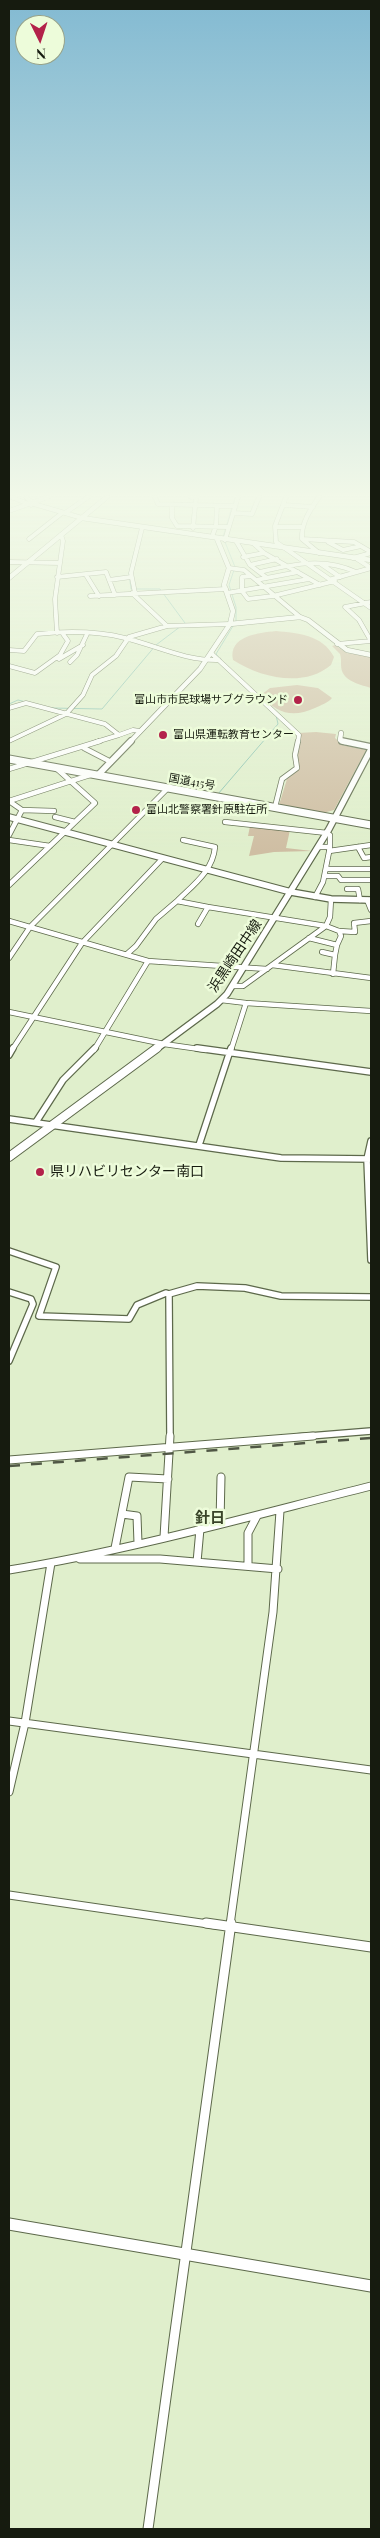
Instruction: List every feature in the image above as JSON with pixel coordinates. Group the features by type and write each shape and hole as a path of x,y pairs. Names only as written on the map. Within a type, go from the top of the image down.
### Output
{"highway":[{"name":"国道415号","path":"9,759 371,825"}],"main road":[{"name":"浜黒崎田中線","path":"9,1157 221,1000 245,966 319,847 336,818 371,748"}],"street":[{"path":"54,615 57,633"},
{"path":"157,615 168,626"},
{"path":"75,822 54,814 22,810 9,801 95,775 110,762 206,661 230,624 232,615"},
{"path":"337,644 371,641 359,620 354,615"},
{"path":"9,741 66,714 83,695 92,674 116,656 128,638 168,626 230,624 300,617 308,620 337,644 350,652 371,655"},
{"path":"9,651 24,651 37,634 87,634 128,638 206,661 219,660"},
{"path":"53,661 68,641 63,634"},
{"path":"70,662 83,645 87,634"},
{"path":"9,666 35,673 83,645"},
{"path":"211,653 299,735 295,755 297,768 282,779 275,807"},
{"path":"9,708 26,703 105,724 119,735"},
{"path":"9,769 133,730 140,731"},
{"path":"341,733 340,740 344,742 371,748"},
{"path":"84,748 110,762"},
{"path":"9,886 12,878 50,846 95,803 69,782 56,768"},
{"path":"9,958 30,928 168,788"},
{"path":"9,835 18,822 22,810"},
{"path":"9,817 18,822 64,832 205,871 291,892 315,897 369,900 371,910"},
{"path":"225,822 327,833 330,835 330,849 325,876 315,897"},
{"path":"9,840 50,846"},
{"path":"126,954 136,946 156,919 177,901 205,871 215,857 215,847 183,840"},
{"path":"319,847 330,849 371,845"},
{"path":"358,847 364,858 371,857"},
{"path":"9,1056 82,943 162,859"},
{"path":"326,868 371,869"},
{"path":"325,876 338,876 341,880 371,880"},
{"path":"347,889 358,888 360,900"},
{"path":"232,986 243,986 326,926 330,917 331,898"},
{"path":"177,901 274,919 326,926 339,932 355,932 354,923 371,921"},
{"path":"198,924 208,907"},
{"path":"9,921 148,960 266,969"},
{"path":"333,974 335,954 341,936 339,932"},
{"path":"309,938 337,945"},
{"path":"322,952 335,954"},
{"path":"36,1122 63,1080 95,1049 148,960"},
{"path":"272,965 371,978"},
{"path":"221,1000 371,1011"},
{"path":"199,1146 246,1003"},
{"path":"9,1012 164,1044 371,1072"},
{"path":"9,1119 281,1158 369,1159"},
{"path":"371,1141 369,1159 371,1260"},
{"path":"9,1252 56,1268 39,1316 78,1319 114,1317 129,1319 137,1304 166,1293 170,1294 198,1286 245,1288 281,1296 371,1298"},
{"path":"9,1292 31,1299 33,1304 9,1360"},
{"path":"164,1537 170,1448 170,1294"},
{"path":"9,1460 371,1431"},
{"path":"116,1548 129,1477 168,1479"},
{"path":"220,1477 220,1523"},
{"path":"9,1570 70,1559 257,1516 371,1486"},
{"path":"148,2529 278,1568 280,1510"},
{"path":"122,1514 137,1516 138,1543"},
{"path":"248,1566 248,1533 257,1516"},
{"path":"197,1562 200,1529"},
{"path":"70,1559 160,1559 278,1568"},
{"path":"9,1792 25,1724 51,1563"},
{"path":"9,1721 371,1770"},
{"path":"9,1894 371,1947"},
{"path":"9,2224 371,2286"}],"shaded area":[{"path":"276,631 301,634 317,640 334,657 331,665 320,672 308,676 282,678 256,672 233,660 235,646 240,641 253,635"},
{"path":"335,645 347,653 371,656 371,688 355,682 344,675 341,669 340,654 332,646"},
{"name":"富山市市民球場サブグラウンド","path":"297,685 318,688 332,698 324,704 307,711 292,713 279,710 261,695 270,688"},
{"path":"298,733 336,734 335,738 343,745 366,750 334,810 323,813 279,805 287,779 299,769 297,755 301,735"},
{"path":"250,826 290,830 286,848 312,851 274,852 249,856 254,836 248,836"}],"waterway":[{"path":"52,708 102,709 156,645 185,623 179,615"},
{"path":"219,658 216,654 236,621 236,615"},
{"path":"228,671 256,697"},
{"path":"9,704 18,700 26,702"},
{"path":"218,794 278,724 276,715"}],"railway":[{"path":"9,1466 371,1438"}],"place":[{"name":"富山市市民球場サブグラウンド","path":"298,700"},
{"name":"富山県運転教育センター","path":"163,735"},
{"name":"富山北警察署針原駐在所","path":"136,810"},
{"name":"県リハビリセンター南口","path":"40,1172"}],"district":[{"name":"針日","path":"210,1518"}]}
